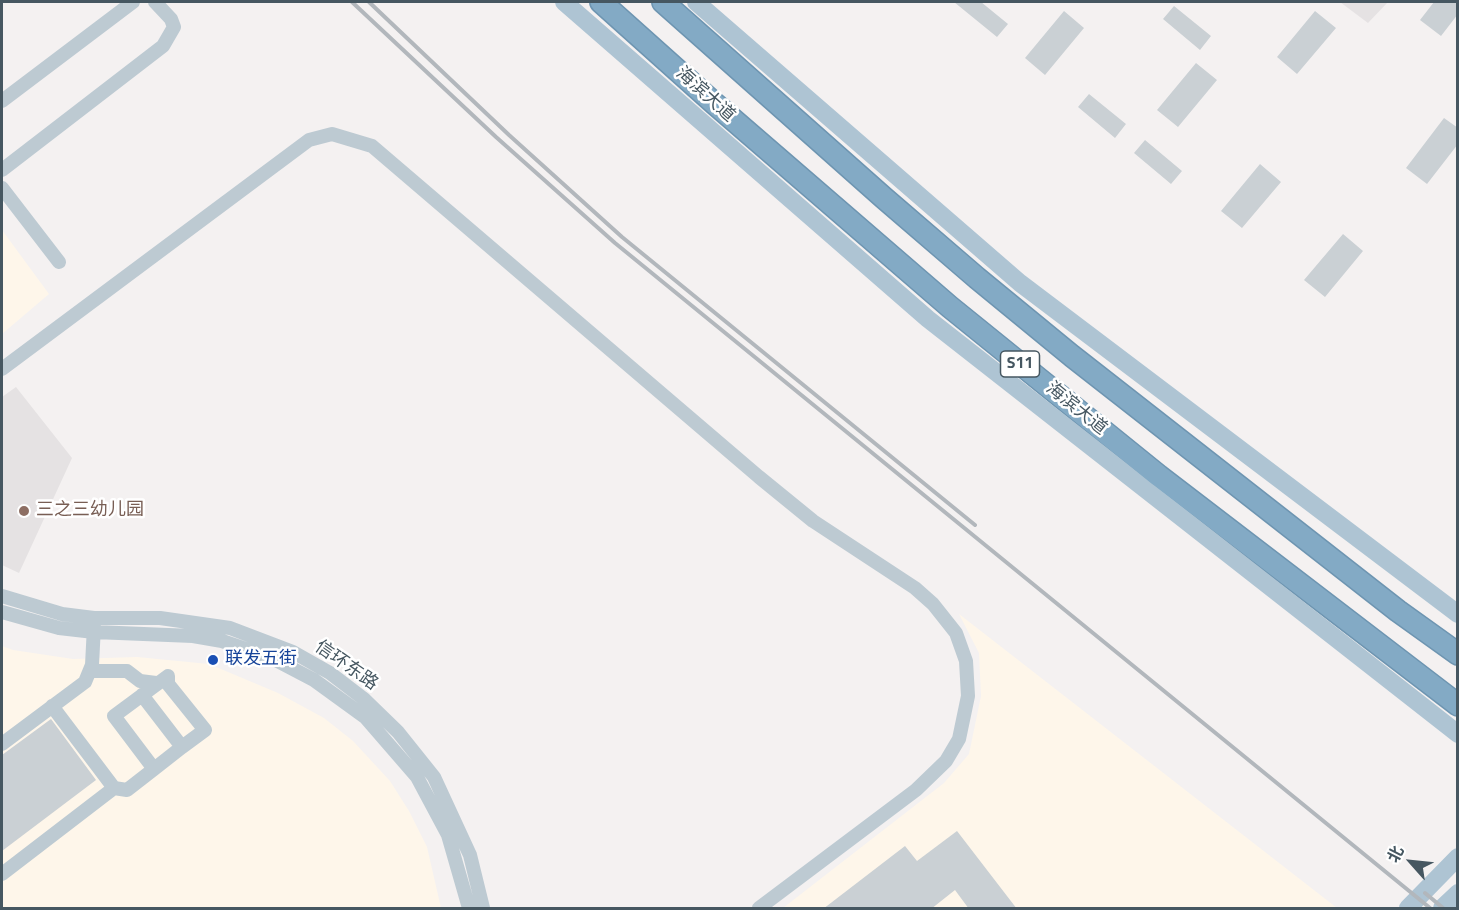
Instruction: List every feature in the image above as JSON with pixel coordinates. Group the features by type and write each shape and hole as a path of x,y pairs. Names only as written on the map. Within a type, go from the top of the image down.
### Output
{"highway":[{"name":"海滨大道","path":"601,2 950,307 1169,483 1458,705"},
{"name":"S11","path":"663,2 884,198 1003,299 1388,603 1458,654"}],"main road":[{"path":"564,2 928,319 1217,548 1458,734"},
{"path":"701,3 1020,283 1458,614"},
{"path":"1408,909 1458,857"},
{"path":"1442,909 1458,893"}],"street":[{"path":"2,101 133,2"},
{"path":"2,170 163,46 174,27 171,19 155,2"},
{"path":"2,369 309,140 332,134 372,146 813,521 915,588 933,604 956,633 966,661 969,696 959,739 946,761 916,790 759,909"},
{"path":"2,188 59,262"},
{"name":"信环东路","path":"2,596 49,612 94,618 160,618 230,628 293,652 348,686 398,732 434,777 470,855 483,909"},
{"name":"信环东路","path":"2,612 59,628 94,632 193,636 222,641 249,649 296,669 365,717 387,740 429,795 448,835 469,909"},
{"path":"2,744 85,682 90,671 94,618"},
{"path":"90,671 127,671 140,681 156,683"},
{"path":"52,706 114,788 126,790 154,769 182,747 205,730 168,684 168,676 114,716 154,769"},
{"path":"142,695 182,747"},
{"path":"2,874 114,788"}],"shaded area":[{"path":"1340,2 1388,2 1368,23"},
{"path":"2,230 49,294 2,334"},
{"name":"三之三幼儿园","path":"16,387 72,458 19,573 2,565 2,397"},
{"path":"959,614 1337,908 783,908 944,783 969,754 981,696 979,653"},
{"path":"2,646 13,650 73,659 137,657 209,664 278,693 324,718 353,741 390,781 409,811 427,847 441,908 2,908"}],"building":[{"path":"954,2 981,2 1008,24 997,37"},
{"path":"1434,2 1458,2 1458,14 1441,36 1420,20"},
{"path":"1174,6 1211,36 1200,50 1163,19"},
{"path":"1064,11 1084,28 1045,75 1025,58"},
{"path":"1315,11 1336,28 1297,74 1277,57"},
{"path":"1196,63 1217,80 1178,127 1157,110"},
{"path":"1089,94 1126,124 1115,138 1078,107"},
{"path":"1444,118 1458,128 1458,144 1427,184 1406,168"},
{"path":"1145,140 1182,171 1171,184 1134,153"},
{"path":"1260,164 1281,182 1242,228 1221,211"},
{"path":"1343,234 1363,251 1325,297 1304,280"},
{"path":"51,719 96,780 2,851 2,755"},
{"path":"957,831 1017,909 969,909 955,890 931,909 823,909 905,846 917,861"}],"railway":[{"path":"352,2 496,137 615,243 1430,908"},
{"path":"369,2 509,135 622,237 975,525"},
{"path":"1425,893 1443,908"}],"place":[{"name":"三之三幼儿园","path":"24,511"},
{"name":"联发五街","path":"213,660"}]}
